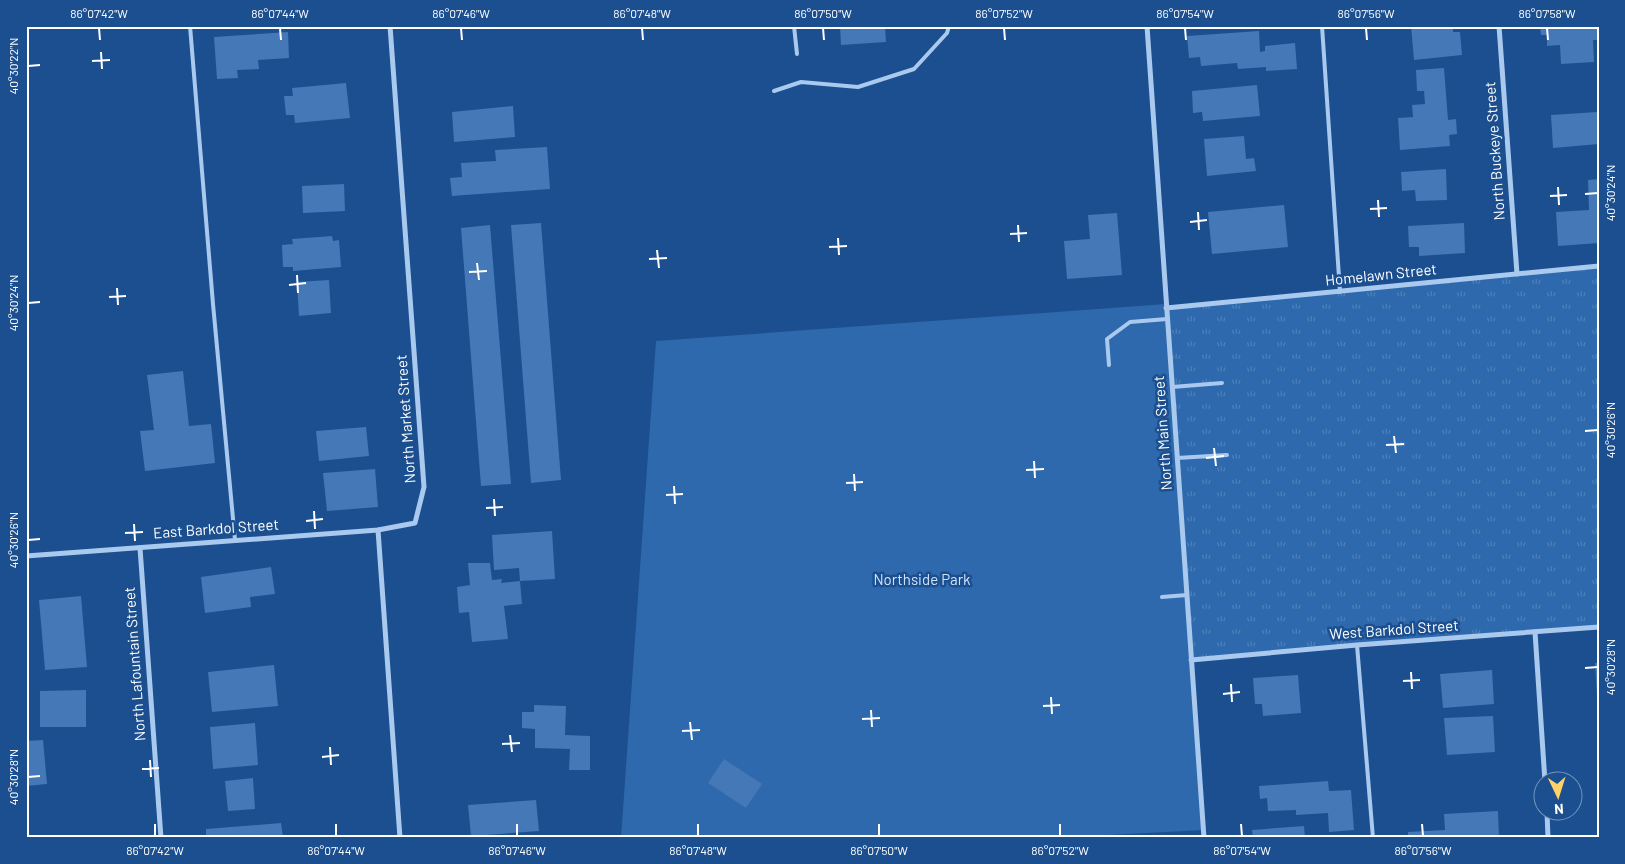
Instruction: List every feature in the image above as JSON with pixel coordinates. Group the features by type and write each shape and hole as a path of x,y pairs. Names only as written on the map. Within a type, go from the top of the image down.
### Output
{"street":[{"name":"North Market Street","path":"378,530 415,523 424,487 390,26"},
{"name":"North Main Street","path":"1147,26 1204,838"},
{"name":"North Buckeye Street","path":"1499,26 1517,274"},
{"name":"Homelawn Street","path":"1166,308 1599,266"},
{"name":"East Barkdol Street","path":"26,556 378,530"},
{"path":"378,530 400,838"},
{"name":"North Lafountain Street","path":"140,548 160,838"},
{"name":"West Barkdol Street","path":"1192,660 1599,627"},
{"path":"1535,632 1544,772"},
{"path":"1547,822 1548,838"}],"lane":[{"path":"190,26 235,540"},
{"path":"794,26 797,54"},
{"path":"774,91 801,82 858,87 914,69 947,33 949,26"},
{"path":"1322,26 1340,292"},
{"path":"1109,365 1107,339 1130,322 1167,319"},
{"path":"1172,386 1222,383"},
{"path":"1177,458 1227,455"},
{"path":"1162,597 1187,595"},
{"path":"1357,646 1373,838"}],"green space":[{"path":"1599,267 1599,628 1191,660 1166,308"},
{"name":"Northside Park","path":"1166,304 1204,830 1051,838 621,838 656,341"}],"building":[{"path":"840,26 885,26 886,42 841,45"},
{"path":"1411,26 1453,26 1453,32 1460,32 1462,55 1414,60"},
{"path":"1540,26 1599,26 1599,40 1593,40 1594,62 1561,64 1560,45 1547,46 1547,35 1541,35"},
{"path":"1259,31 1260,52 1265,51 1265,46 1295,43 1297,69 1266,71 1266,67 1238,69 1237,63 1201,66 1200,57 1189,58 1187,36"},
{"path":"288,32 289,58 258,60 259,69 237,70 238,78 217,79 214,37"},
{"path":"1444,68 1448,120 1456,119 1457,134 1449,135 1450,146 1400,150 1398,118 1413,117 1412,105 1425,104 1424,91 1417,91 1416,70"},
{"path":"346,83 350,118 295,123 294,115 286,115 284,96 293,96 292,88"},
{"path":"1257,85 1260,116 1203,121 1202,112 1193,113 1192,91"},
{"path":"513,106 515,137 454,142 452,112"},
{"path":"1597,112 1599,144 1553,148 1551,115"},
{"path":"1244,136 1246,159 1254,158 1256,171 1207,176 1204,139"},
{"path":"547,147 550,189 452,196 450,178 462,177 461,163 496,161 495,150"},
{"path":"1446,169 1447,200 1416,201 1415,190 1402,191 1401,172"},
{"path":"1599,179 1599,243 1558,246 1556,212 1589,210 1588,180"},
{"path":"344,184 345,211 303,213 302,186"},
{"path":"1284,205 1288,247 1212,254 1208,212"},
{"path":"1117,213 1122,275 1067,279 1064,241 1090,239 1088,215"},
{"path":"541,223 561,480 531,483 511,225"},
{"path":"1464,223 1465,253 1419,256 1419,247 1409,247 1408,226"},
{"path":"490,225 511,484 481,486 461,228"},
{"path":"332,236 333,241 339,240 341,267 293,271 293,267 283,267 282,245 293,244 292,239"},
{"path":"329,280 331,313 299,316 297,282"},
{"path":"183,371 189,426 211,424 215,463 145,471 140,431 154,430 147,375"},
{"path":"366,427 369,456 319,461 316,431"},
{"path":"375,469 378,507 327,511 323,473"},
{"path":"552,531 555,579 520,581 519,568 494,570 492,535"},
{"path":"468,563 490,563 492,580 502,579 501,583 520,581 522,604 504,606 508,639 472,642 469,612 459,613 457,587 470,585"},
{"path":"271,567 275,594 250,597 251,607 205,613 201,577"},
{"path":"81,596 87,667 45,670 39,600"},
{"path":"1595,663 1599,663 1599,695 1597,695"},
{"path":"274,665 278,706 212,712 208,672"},
{"path":"1492,670 1494,704 1443,708 1440,674"},
{"path":"1298,675 1301,713 1263,716 1262,704 1255,704 1253,678"},
{"path":"86,690 86,727 40,727 40,691"},
{"path":"534,705 566,706 565,735 590,736 590,770 569,770 570,749 535,748 535,729 522,728 522,712 534,712"},
{"path":"1493,716 1495,752 1447,755 1444,718"},
{"path":"255,723 258,765 213,769 210,727"},
{"path":"43,740 47,784 26,786 26,741"},
{"path":"724,759 762,784 746,808 708,783"},
{"path":"253,778 255,809 228,811 225,781"},
{"path":"1328,781 1329,791 1351,790 1354,830 1329,832 1328,813 1296,815 1296,810 1268,811 1267,798 1260,799 1259,786"},
{"path":"536,800 539,831 471,836 468,805"},
{"path":"1498,811 1499,838 1408,838 1408,832 1445,830 1444,814"},
{"path":"281,823 283,838 206,838 206,829"},
{"path":"1304,826 1305,838 1253,838 1252,830"}]}
